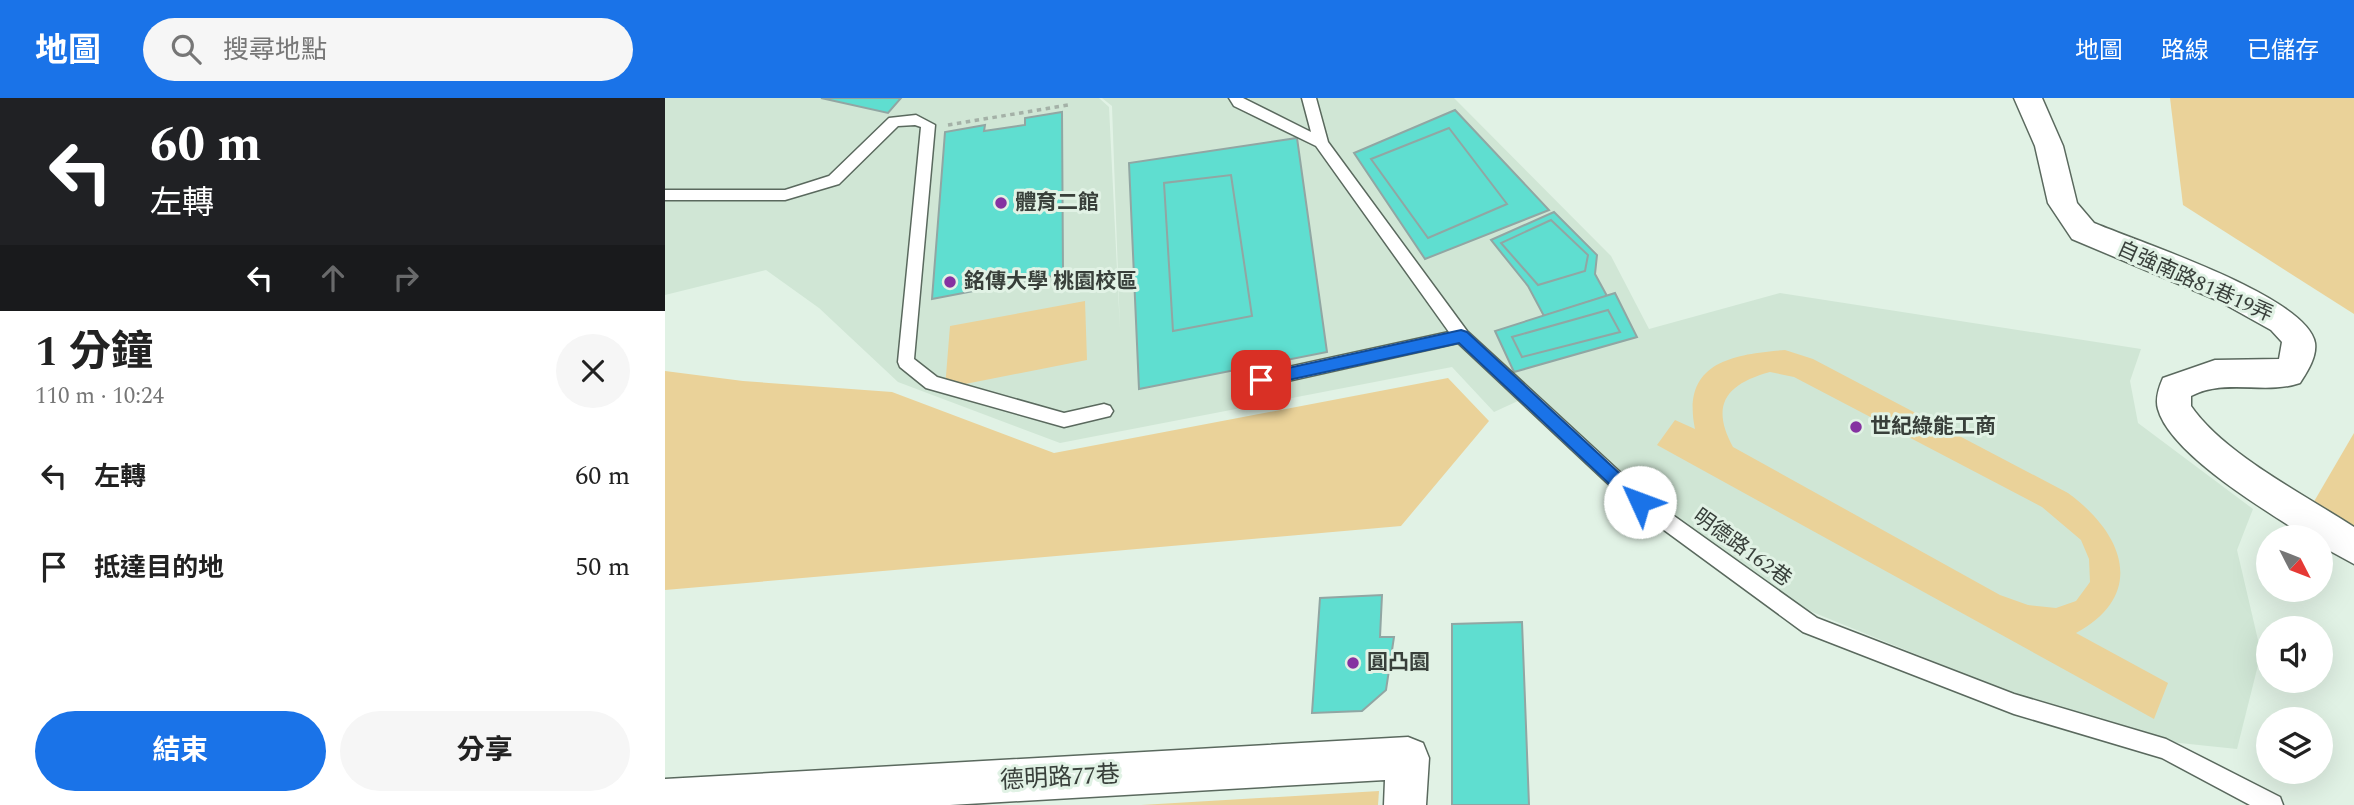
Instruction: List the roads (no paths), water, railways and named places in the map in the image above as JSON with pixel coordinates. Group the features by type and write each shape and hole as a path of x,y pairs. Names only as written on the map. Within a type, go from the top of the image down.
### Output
{"street":[{"name":"自強南路81巷19弄","path":"2028,98 2051,153 2057,193 2066,214 2083,231 2251,303 2295,333 2300,347 2296,362 2288,373 2224,372 2190,379 2175,388 2174,409 2194,435 2226,462 2354,548"},
{"name":"德明路77巷","path":"665,800 975,794 1408,758 1405,805"}],"lane":[{"path":"1236,98 1239,103 1321,144"},
{"name":"明德路162巷","path":"1309,98 1321,144 1461,336 1640,502 1810,625 2014,705 2166,749 2273,805"},
{"path":"665,195 785,195 834,180 894,121 916,120 928,125 906,362 932,383 1064,420 1104,411"},
{"path":"1261,380 1461,336"}],"place":[{"name":"體育二館","path":"1001,203"},
{"name":"銘傳大學 桃園校區","path":"950,282"},
{"name":"世紀綠能工商","path":"1856,427"},
{"name":"圓凸園","path":"1353,663"}]}
